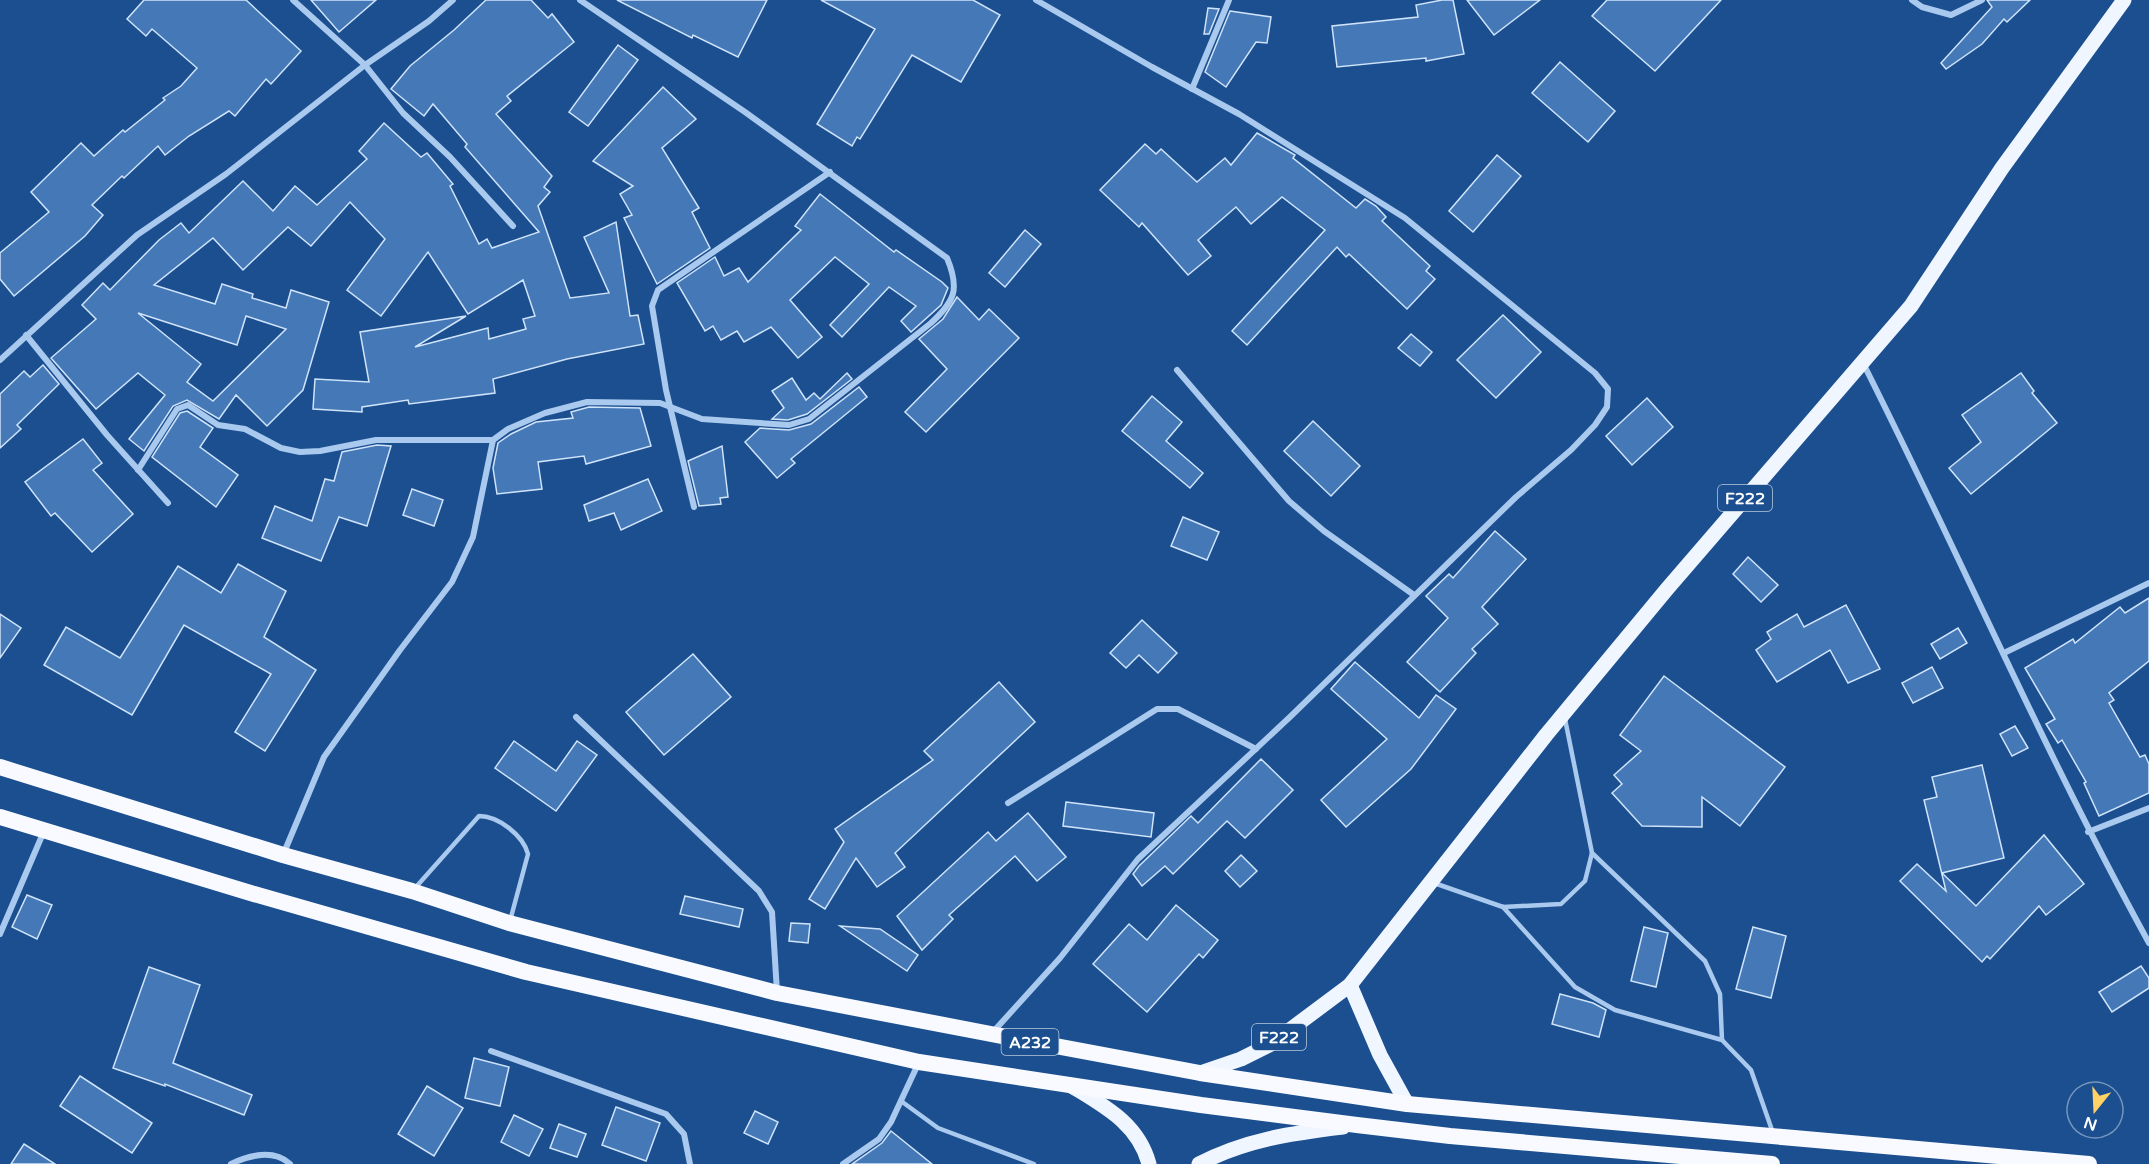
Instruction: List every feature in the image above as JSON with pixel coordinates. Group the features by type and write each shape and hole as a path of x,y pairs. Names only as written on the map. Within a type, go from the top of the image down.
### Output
{"highway":[{"name":"A232","path":"0,767 283,855 412,891 509,923 777,993 991,1034 1200,1073 1407,1104 2089,1164"},
{"name":"A232","path":"0,817 254,894 526,972 920,1062 1357,1125 1450,1136 1772,1164"}],"main road":[{"name":"F222","path":"1200,1073 1241,1059 1271,1044 1350,985 1564,713 1911,306 2002,168 2124,0"},
{"path":"1350,985 1380,1055 1407,1104"},
{"path":"1071,1085 1121,1117 1139,1139 1149,1164"},
{"path":"1199,1164 1237,1146 1275,1136 1357,1125"}],"street":[{"path":"293,0 365,65 403,113 450,157 513,225"},
{"path":"0,360 137,235 226,174 365,65 429,21 453,0"},
{"path":"138,470 177,409 188,405 218,426 245,429 281,448 300,452 320,451 376,440 493,440 508,429 545,412 587,402 660,403 702,419 789,425 809,419 947,309 953,299 954,286 953,272 947,258 830,172 580,0"},
{"path":"991,1034 1060,958 1138,859 1587,433 1607,407 1608,388 1595,373 1405,218 1239,114 1036,0"},
{"path":"1192,88 1228,0"},
{"path":"1912,0 1922,7 1951,15 1982,0"},
{"path":"694,507 672,406 666,390 652,306 658,290 830,172"},
{"path":"26,334 168,503"},
{"path":"1863,362 1921,478 2088,832 2149,943"},
{"path":"1177,370 1289,501 1324,531 1414,595"},
{"path":"283,855 324,757 400,650 452,582 473,537 493,440"},
{"path":"2004,653 2149,583"},
{"path":"1008,803 1157,709 1178,709 1256,749"},
{"path":"576,717 759,891 772,912 777,993"},
{"path":"2088,832 2149,808"},
{"path":"0,934 44,830"},
{"path":"491,1051 666,1114 684,1134 690,1164"},
{"path":"843,1164 879,1139 920,1062"},
{"path":"231,1164 252,1156 271,1154 290,1164"}],"lane":[{"path":"1431,882 1503,907 1561,904 1585,881 1592,853 1564,713"},
{"path":"412,891 479,816 493,816 525,843 528,854 509,923"},
{"path":"1592,853 1705,961 1720,994 1722,1040"},
{"path":"1503,907 1575,987 1615,1010 1722,1040 1751,1070 1775,1138"},
{"path":"901,1101 938,1128 1034,1164"}],"building":[{"path":"144,0 246,0 301,51 271,84 266,79 235,116 229,111 189,136 165,155 158,146 124,178 122,176 92,205 103,215 85,236 14,296 0,279 0,253 49,212 31,192 81,143 94,156 123,130 125,132 165,100 163,98 181,86 197,68 152,29 146,36 127,19"},
{"path":"311,0 376,0 339,32"},
{"path":"486,0 531,0 548,18 552,14 574,42 507,96 511,101 496,114 552,176 544,187 550,192 538,206 570,298 609,293 584,237 616,222 630,316 638,315 644,344 567,359 493,379 495,393 409,404 408,400 362,407 362,412 313,409 315,379 369,382 360,332 466,316 415,347 488,328 489,339 526,329 523,319 535,316 523,280 468,314 428,252 381,316 347,290 385,239 350,202 311,246 288,227 243,270 213,238 154,285 215,304 222,284 253,294 252,298 286,308 291,290 329,302 303,390 267,426 236,395 219,419 187,400 173,406 144,451 129,439 165,395 138,373 96,409 51,358 96,319 82,305 103,283 110,290 159,240 181,223 189,233 243,181 273,211 295,186 317,205 367,159 359,151 384,123 421,157 427,153 453,184 450,186 479,244 487,239 492,248 539,232 465,147 467,144 433,104 424,116 391,89 410,66","holes":["138,313 237,345 246,316 286,329 213,401 187,382 201,364"]},
{"path":"617,0 767,0 738,57 693,35 692,38"},
{"path":"821,0 973,0 1000,15 961,82 912,55 860,139 857,137 852,146 817,124 875,29"},
{"path":"1453,0 1464,54 1426,61 1426,58 1337,67 1332,26 1418,17 1416,5"},
{"path":"1467,0 1540,0 1494,35"},
{"path":"1607,0 1721,0 1655,71 1592,16"},
{"path":"1987,0 2030,0 2007,22 2004,19 1982,44 1946,69 1941,63 1992,7"},
{"path":"1208,8 1219,9 1209,34 1204,34"},
{"path":"1230,11 1271,17 1267,43 1256,42 1226,87 1205,72"},
{"path":"618,45 638,60 588,126 569,112"},
{"path":"1560,62 1615,111 1588,142 1532,93"},
{"path":"663,87 696,119 662,148 699,208 692,212 710,248 657,284 624,218 632,215 620,194 633,186 593,161"},
{"path":"1257,133 1295,155 1293,158 1356,208 1365,199 1376,206 1386,217 1382,221 1430,266 1426,271 1435,279 1407,309 1349,254 1346,257 1337,247 1247,345 1232,331 1325,230 1282,197 1251,224 1236,207 1198,240 1211,256 1188,275 1142,223 1139,227 1100,190 1145,144 1156,154 1161,149 1197,182 1225,158 1231,165"},
{"path":"1497,155 1521,176 1473,232 1449,211"},
{"path":"820,194 894,252 896,250 942,282 948,288 941,305 911,332 901,321 916,306 889,287 842,337 830,325 869,284 835,257 790,300 822,337 798,358 771,327 744,342 737,331 721,340 713,326 705,331 677,283 715,257 724,276 739,268 748,282 801,230 795,226"},
{"path":"1025,230 1041,244 1005,287 989,273"},
{"path":"957,297 979,320 989,309 1019,338 926,432 905,412 947,369 919,339 943,319"},
{"path":"1503,315 1541,352 1496,398 1457,360"},
{"path":"1411,334 1432,352 1420,366 1398,348"},
{"path":"43,365 59,384 17,425 21,429 0,448 0,394 24,371 30,377"},
{"path":"847,373 852,379 807,414 788,420 772,419 784,408 772,391 792,378 806,400 814,393 820,399"},
{"path":"2021,373 2034,391 2032,393 2057,423 1971,494 1949,468 1981,442 1962,415"},
{"path":"859,387 867,397 791,459 795,463 777,478 745,442 760,428 789,430 811,424"},
{"path":"1152,396 1182,422 1166,441 1203,473 1190,488 1122,431"},
{"path":"1647,398 1673,427 1632,465 1606,436"},
{"path":"589,407 640,408 651,446 586,464 584,456 538,462 542,489 497,494 493,468 498,443 536,422 573,418 571,412"},
{"path":"187,411 213,428 200,447 238,475 216,507 152,457 180,413"},
{"path":"1313,421 1360,466 1331,496 1284,451"},
{"path":"83,439 102,463 93,470 133,514 92,552 55,513 51,516 25,482"},
{"path":"377,445 391,446 367,526 339,517 321,561 262,538 275,506 312,521 325,479 334,481 342,452"},
{"path":"722,446 728,497 720,498 721,504 699,506 688,461"},
{"path":"648,479 662,511 621,530 614,513 589,521 584,505"},
{"path":"412,489 443,500 434,526 403,515"},
{"path":"1183,517 1219,532 1207,560 1171,546"},
{"path":"1495,531 1526,559 1482,607 1498,624 1472,649 1476,653 1440,692 1407,662 1448,618 1426,596 1449,574 1453,578"},
{"path":"1748,557 1778,585 1761,602 1733,574"},
{"path":"238,564 286,591 264,637 316,670 265,751 235,732 271,674 184,625 132,715 44,665 66,627 120,658 178,566 221,593"},
{"path":"2149,598 2149,661 2109,693 2114,700 2109,703 2140,757 2145,755 2149,764 2149,793 2099,816 2084,783 2086,782 2062,740 2058,743 2046,724 2055,719 2025,668 2073,639 2075,643 2120,607 2125,613"},
{"path":"1846,605 1880,669 1848,683 1830,650 1777,682 1756,650 1771,639 1767,632 1797,614 1804,627"},
{"path":"0,614 21,628 0,658"},
{"path":"1142,620 1177,653 1158,673 1139,655 1126,668 1110,653"},
{"path":"1958,628 1967,643 1940,659 1931,644"},
{"path":"693,654 731,697 664,755 626,712"},
{"path":"1355,662 1419,718 1436,695 1456,709 1411,769 1346,827 1321,800 1387,739 1331,689"},
{"path":"1932,667 1943,688 1913,703 1902,683"},
{"path":"1664,676 1785,767 1740,826 1702,797 1702,827 1642,826 1612,793 1622,784 1614,775 1641,751 1620,735"},
{"path":"999,682 1035,722 895,853 905,867 877,887 856,858 825,909 809,899 844,842 835,829 933,760 924,751"},
{"path":"2015,726 2028,748 2012,756 2000,734"},
{"path":"514,741 556,771 577,741 597,755 556,811 495,768"},
{"path":"1261,759 1293,790 1245,838 1227,821 1173,874 1165,866 1142,886 1133,874 1139,866 1191,816 1198,823"},
{"path":"1982,765 2004,858 1942,873 1976,906 2044,835 2084,884 2046,915 2039,906 1990,959 1987,956 1982,962 1900,881 1917,864 1946,891 1924,800 1937,797 1932,777"},
{"path":"1066,802 1154,813 1151,837 1063,826"},
{"path":"1028,813 1066,857 1037,881 1015,856 949,915 953,919 922,950 897,916 988,832 996,841"},
{"path":"1241,855 1257,871 1240,887 1225,871"},
{"path":"27,895 52,905 37,939 12,927"},
{"path":"685,896 743,909 739,927 680,914"},
{"path":"1176,905 1218,940 1203,958 1199,954 1147,1012 1093,964 1129,924 1147,940"},
{"path":"791,923 810,924 808,943 789,941"},
{"path":"840,926 880,929 918,955 907,971"},
{"path":"1644,927 1668,933 1656,987 1631,981"},
{"path":"1753,927 1786,936 1771,998 1736,989"},
{"path":"2141,966 2149,978 2149,988 2112,1012 2099,992"},
{"path":"149,967 200,985 173,1063 252,1095 244,1115 165,1084 165,1086 113,1068"},
{"path":"1560,994 1593,1003 1606,1010 1599,1037 1552,1024"},
{"path":"474,1058 509,1067 500,1106 465,1098"},
{"path":"80,1076 152,1123 132,1153 60,1106"},
{"path":"427,1086 463,1108 434,1156 398,1134"},
{"path":"616,1107 660,1123 646,1161 602,1145"},
{"path":"755,1111 778,1122 768,1144 744,1133"},
{"path":"514,1115 543,1129 529,1156 501,1142"},
{"path":"559,1124 586,1134 577,1157 550,1148"},
{"path":"891,1131 932,1164 852,1164 882,1143"},
{"path":"24,1144 55,1164 11,1164"}]}
